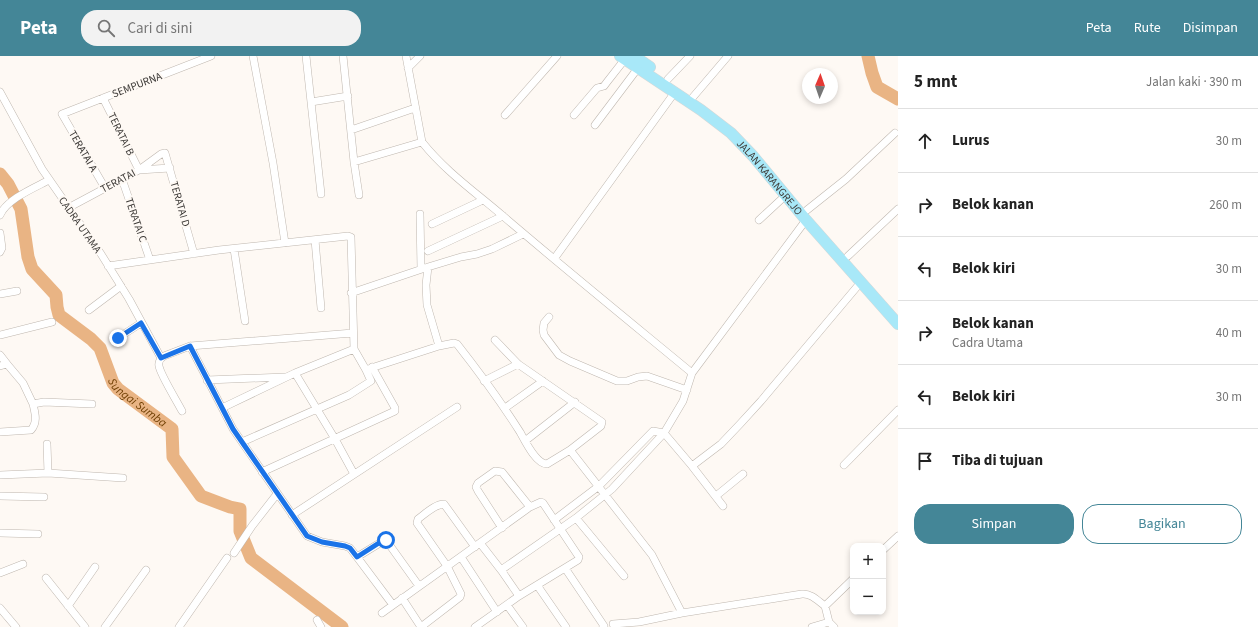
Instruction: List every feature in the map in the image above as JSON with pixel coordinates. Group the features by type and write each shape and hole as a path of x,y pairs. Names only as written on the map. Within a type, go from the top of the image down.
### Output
{"main road":[{"name":"JALAN KARANGREJO","path":"635,60 668,79 738,132 861,282 898,324"},
{"name":"JALAN KARANGREJO","path":"635,60 675,92 731,133 786,195 848,256 898,312"}],"street":[{"name":"SEMPURNA","path":"62,114 211,56"},
{"path":"254,56 273,163 285,243"},
{"path":"306,56 321,194"},
{"path":"343,56 359,195"},
{"path":"406,56 422,142 447,170 692,373"},
{"path":"408,68 420,56"},
{"path":"505,115 556,56"},
{"path":"668,79 690,56"},
{"path":"693,97 728,56"},
{"path":"574,115 596,88 604,86 635,60"},
{"path":"595,125 635,60"},
{"name":"CADRA UTAMA","path":"0,92 27,143 49,180 89,236 121,286 161,358"},
{"path":"554,259 675,92"},
{"path":"311,102 348,96"},
{"name":"TERATAI B","path":"103,98 139,170"},
{"path":"351,130 415,108"},
{"name":"TERATAI A","path":"62,114 105,188"},
{"path":"402,598 421,627 460,597 460,591 447,566 417,523 418,519 441,504 444,504 477,545 501,570 576,518 606,495 664,432 683,401 692,373 807,215 895,133"},
{"path":"354,162 422,142"},
{"name":"TERATAI","path":"68,208 139,170 161,154 166,154"},
{"name":"TERATAI D","path":"166,154 194,254"},
{"path":"139,170 170,168"},
{"name":"TERATAI C","path":"122,179 150,260"},
{"path":"0,215 10,203 49,180"},
{"path":"759,220 786,195"},
{"path":"432,224 484,200"},
{"path":"848,256 898,209"},
{"path":"420,214 427,305 439,346"},
{"path":"428,251 503,216"},
{"path":"0,232 2,248 0,252"},
{"path":"352,294 424,268 487,251 523,234"},
{"path":"108,266 234,249 348,236 351,237 354,349 396,410 262,472"},
{"path":"315,240 321,308"},
{"path":"234,249 245,321"},
{"path":"692,466 721,444 740,424 861,282"},
{"path":"89,310 121,286"},
{"path":"0,294 17,291"},
{"path":"549,317 544,323 544,335 560,354 570,361 617,381 627,381 638,377 647,376 687,390"},
{"path":"0,335 52,322"},
{"path":"118,338 141,323"},
{"path":"182,411 160,370 159,365 161,358 190,346 353,333"},
{"path":"369,369 439,346 454,343 457,344 505,408 537,459 544,464 547,464 570,450 601,426 603,423 575,402 518,364 495,340"},
{"path":"190,346 222,408 242,442 307,536 322,542 350,548 393,605"},
{"path":"222,408 292,375 354,349"},
{"path":"0,355 3,365 23,383 33,404 35,414 35,425 31,430 0,432"},
{"path":"484,381 518,364"},
{"path":"242,442 349,395 369,384 371,381 369,369"},
{"path":"207,380 292,375"},
{"path":"292,375 335,439 354,474"},
{"path":"505,408 543,381"},
{"path":"33,404 44,402 92,404"},
{"path":"525,441 575,402"},
{"path":"292,514 457,407"},
{"path":"844,465 898,410"},
{"path":"554,520 599,486 652,431 664,432 723,506"},
{"path":"47,444 48,473"},
{"path":"570,450 652,555 682,613"},
{"path":"502,528 478,491 476,487 478,483 495,471 502,472 530,507"},
{"path":"0,475 48,473 123,478"},
{"path":"716,496 743,474"},
{"path":"234,553 252,526 277,494"},
{"path":"0,496 44,497"},
{"path":"382,613 530,507 540,502 543,503 579,557 578,560 519,596 479,626"},
{"path":"576,518 624,576"},
{"path":"0,533 38,534"},
{"path":"886,547 898,536"},
{"path":"357,557 386,540 419,586"},
{"path":"461,557 497,612"},
{"path":"179,627 227,558"},
{"path":"0,573 23,564"},
{"path":"498,566 519,596"},
{"path":"68,606 95,567"},
{"path":"565,568 604,626 603,627"},
{"path":"105,627 146,570"},
{"path":"46,578 85,627"},
{"path":"825,606 850,582"},
{"path":"537,585 566,627"},
{"path":"613,624 639,622 682,613 807,593 825,606 832,625 812,627"},
{"path":"507,605 523,627"},
{"path":"0,608 16,627"}],"waterway":[{"path":"868,56 877,87 898,99"},
{"name":"Sungai Sumba","path":"0,174 8,184 21,209 28,257 32,269 56,295 59,315 91,339 100,348 113,383 118,389 172,429 173,457 201,496 230,507 240,509 240,531 251,558 342,627"}],"route":[{"path":"118,338 141,323 161,358 190,346 233,429 307,536 322,542 350,548 357,557 386,540"}]}
